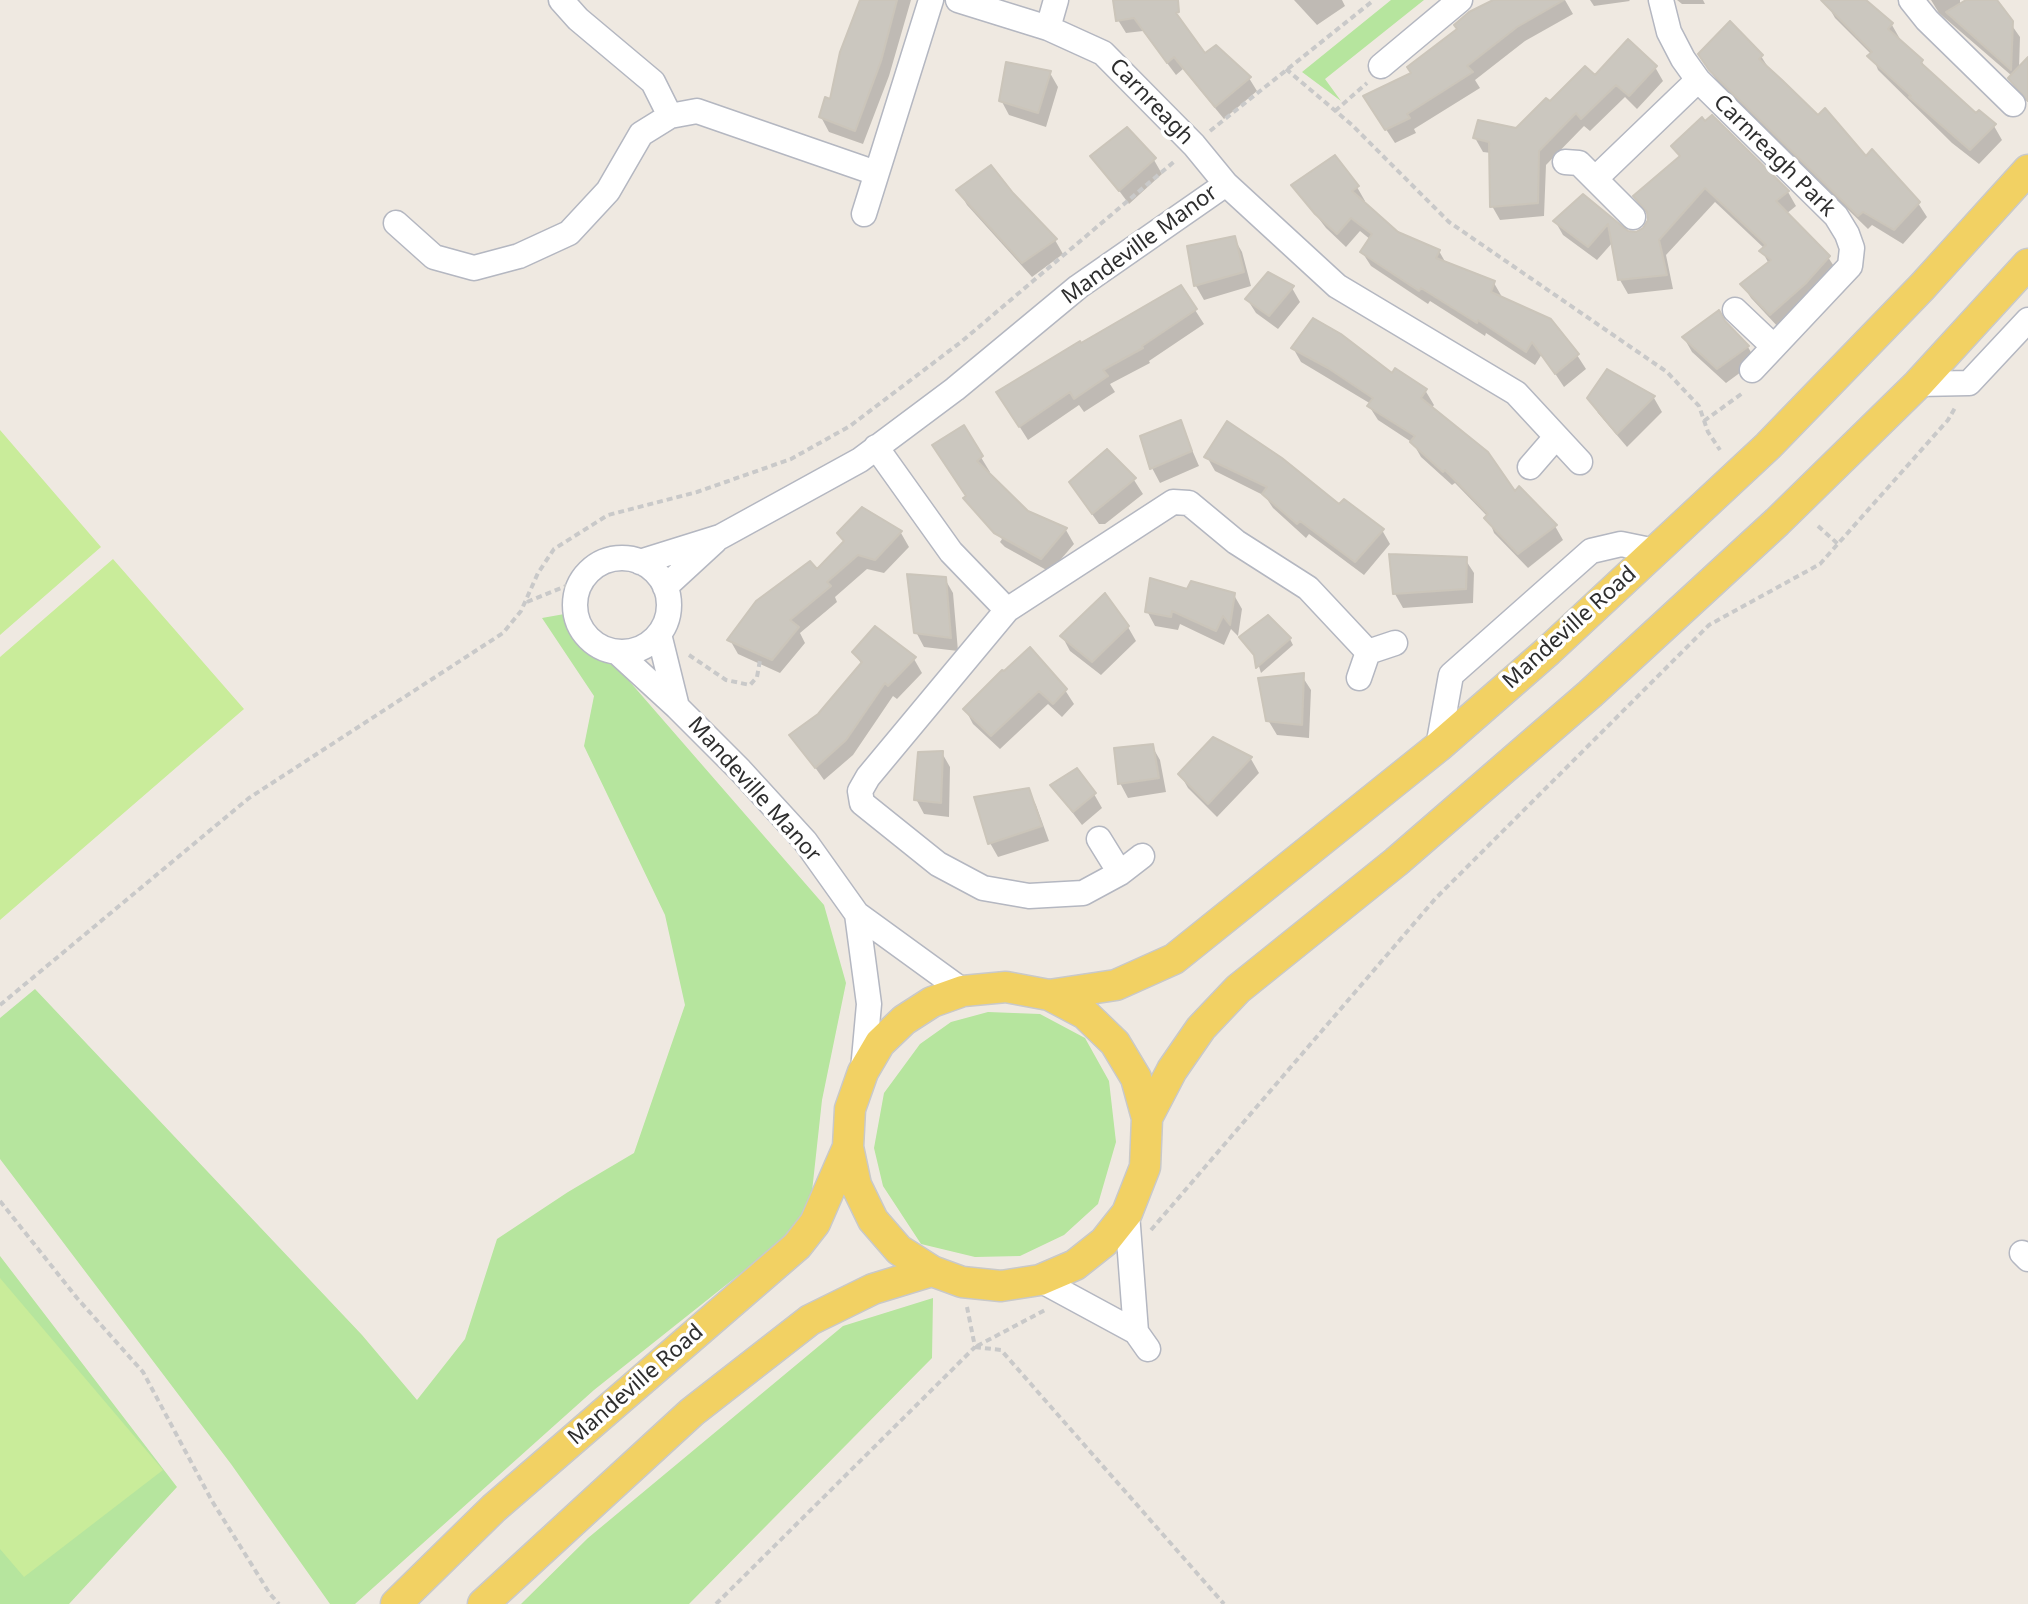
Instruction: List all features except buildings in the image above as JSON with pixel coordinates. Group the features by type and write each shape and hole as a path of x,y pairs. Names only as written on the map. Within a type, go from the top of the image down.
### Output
{"main road":[{"name":"Mandeville Road","path":"1049,995 1116,985 1174,959 1438,747 1548,651 1768,446 1922,287 2028,170"},
{"path":"1147,1118 1172,1070 1201,1028 1238,989 1396,862 1590,694 1777,522 1918,384 2028,264"},
{"path":"1006,987 1049,995 1085,1014 1115,1043 1136,1078 1147,1118 1145,1167 1127,1213 1098,1248 1075,1265 1040,1280 1001,1286 962,1282 932,1271 899,1250 873,1220 856,1185 848,1147 850,1109 863,1072 880,1043 904,1020 932,1002 963,991 1006,987"},
{"name":"Mandeville Road","path":"396,1604 494,1508 797,1246 815,1223 848,1147"},
{"path":"483,1604 692,1412 810,1320 873,1289 932,1271"}],"street":[{"path":"561,0 578,19 653,82 670,116"},
{"path":"864,214 931,0"},
{"name":"Carnreagh","path":"958,0 1048,28 1103,53 1194,145 1226,184"},
{"path":"1048,28 1056,0"},
{"path":"1381,66 1460,0"},
{"name":"Carnreagh Park","path":"1661,0 1669,32 1698,80 1836,216 1852,248 1850,266 1752,370"},
{"path":"1911,0 1927,20 2013,104"},
{"name":"Carnreagh Park","path":"1596,178 1698,80"},
{"path":"396,223 434,257 474,268 519,256 569,233 608,191 641,134 670,116 697,111 876,173"},
{"path":"1565,162 1579,163 1633,217"},
{"name":"Mandeville Manor","path":"963,991 857,914 805,841 740,770 617,652 601,648 588,638 579,625 575,609 583,579 594,568 609,560 640,562 720,537 860,460 955,389 1078,287 1226,184 1337,286 1516,393 1580,462"},
{"path":"1735,310 1773,346"},
{"path":"1918,384 1969,383 2028,320"},
{"path":"1530,467 1556,437"},
{"path":"876,447 951,552 1007,610"},
{"path":"1142,856 1120,873 1083,893 1029,896 983,888 938,864 862,803 860,791 868,777 1007,610 1173,502 1189,503 1236,542 1308,588 1368,652"},
{"name":"Mandeville Manor","path":"677,707 659,634 669,611 665,587 720,537"},
{"path":"1438,747 1451,675 1591,551 1621,544 1655,551"},
{"path":"640,562 659,576 665,587"},
{"path":"617,652 632,651 647,645 659,634"},
{"path":"1368,652 1395,643"},
{"path":"1359,678 1368,652"},
{"path":"1099,839 1120,873"},
{"name":"Mandeville Manor","path":"857,914 869,1004 863,1072"},
{"path":"1040,1280 1142,1340 1127,1213"}],"path":[{"path":"0,1005 249,798 503,633 554,549 608,515 697,492 791,459 850,426 961,342 1194,145 1374,0"},
{"path":"1335,111 1361,90 1381,66"},
{"path":"1286,69 1335,111 1449,222 1667,372 1699,406 1720,450"},
{"path":"1704,421 1757,383 1752,370"},
{"path":"1131,1254 1435,899 1709,625 1820,564 1948,420 1969,383"},
{"path":"1818,526 1838,544"},
{"path":"524,603 583,579"},
{"path":"666,661 693,655 726,680 750,685 757,677 760,660"},
{"path":"0,1201 77,1298 143,1372 212,1501 279,1604"},
{"path":"962,1282 975,1347"},
{"path":"716,1604 975,1347 1036,1316 1067,1296"},
{"path":"975,1347 1001,1350 1224,1604"}],"green space":[{"path":"1391,0 1424,0 1325,79 1341,101 1302,72"},
{"path":"0,430 101,547 0,635"},
{"path":"113,559 244,709 0,920 0,657"},
{"path":"570,613 824,905 846,983 822,1100 809,1219 594,1390 355,1604 330,1604 231,1464 0,1159 0,1018 35,989 362,1335 417,1400 465,1339 497,1239 634,1153 685,1005 665,915 584,746 594,696 542,618"},
{"path":"988,1012 1040,1014 1085,1038 1109,1081 1116,1142 1098,1204 1064,1235 1020,1256 975,1257 921,1244 883,1186 874,1148 884,1093 920,1044 951,1022"},
{"path":"0,1256 177,1487 69,1604 0,1604"},
{"path":"0,1278 163,1470 24,1577 0,1549"},
{"path":"933,1298 932,1358 689,1604 521,1604 588,1538 843,1326"}]}
